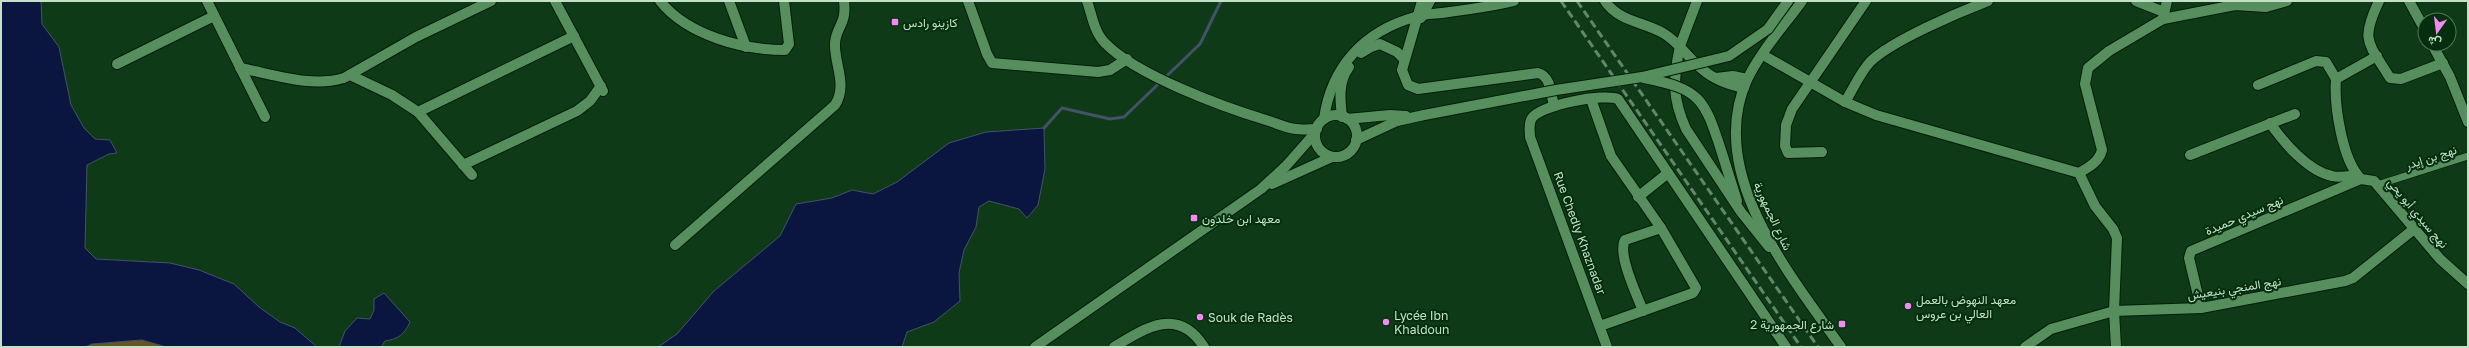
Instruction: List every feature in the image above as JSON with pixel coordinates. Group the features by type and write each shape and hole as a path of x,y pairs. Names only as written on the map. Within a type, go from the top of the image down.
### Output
{"street":[{"path":"207,1 264,117"},
{"path":"240,68 317,83 331,82 350,75 416,37 491,1"},
{"path":"464,166 577,111 602,89 555,1"},
{"path":"660,1 672,15 723,41 765,50 785,50 788,48 784,1"},
{"path":"729,1 746,47"},
{"path":"675,244 835,105 840,97 841,88 835,44 846,12 844,1"},
{"path":"968,1 987,54 992,63 1098,72 1110,70 1127,59"},
{"path":"1087,1 1096,30 1104,42 1127,59 1158,77 1256,117 1295,129 1316,131"},
{"path":"1422,1 1402,70 1405,80 1412,88 1418,89 1532,73 1542,74 1548,81 1554,106 1609,96 1618,99 1786,347"},
{"path":"1418,19 1430,1"},
{"path":"1035,347 1261,189 1286,166 1316,131 1324,119 1336,78 1341,67 1350,56 1382,30 1418,19 1514,1"},
{"path":"1605,1 1627,19 1663,33 1680,46 1703,70 1716,78 1746,84"},
{"path":"1697,1 1680,46 1674,89 1679,114 1695,146 1740,212 1778,258"},
{"path":"1356,140 1410,117 1556,90 1642,77 1729,56 1768,29 1788,1"},
{"name":"شارع الجمهورية","path":"1802,1 1763,55 1746,84 1736,127 1738,161 1747,195 1778,258 1841,347"},
{"path":"1822,152 1792,154 1786,151 1785,146 1788,118 1809,81 1866,1"},
{"path":"1845,102 1865,69 1879,55 1907,38 1988,1"},
{"path":"2136,1 2164,15"},
{"path":"2164,15 2167,1"},
{"path":"1763,55 1845,102 1900,123 2079,173 2094,164 2101,156 2102,150 2085,84 2088,68 2122,42 2164,15 2234,3 2266,7 2287,1"},
{"path":"2379,1 2368,25 2367,33 2377,56 2390,78 2396,80 2443,62"},
{"path":"2409,1 2417,16"},
{"path":"117,64 214,16"},
{"path":"418,112 574,36"},
{"path":"1261,189 1332,157 1348,153 1356,140 1356,132 1344,118 1340,96 1342,82 1347,69 1357,56 1371,46 1380,44 1397,52 1404,59"},
{"path":"2437,52 2443,62 2468,122"},
{"path":"2336,79 2377,56"},
{"path":"2258,85 2316,61 2326,62 2336,79 2335,92 2344,143 2359,177 2338,177 2326,174 2293,153 2270,123"},
{"path":"350,75 392,95 418,112 472,175"},
{"path":"1642,77 1677,85 1695,95 1709,114 1740,212"},
{"path":"1591,99 1611,156 1638,197 1661,228 1696,288 1693,293 1600,326"},
{"name":"Rue Chedly Khaznadar","path":"1554,106 1540,111 1532,119 1529,127 1530,137 1607,347"},
{"path":"2190,155 2295,114"},
{"path":"1324,119 1331,116 1344,118 1390,115 1410,117"},
{"path":"1316,131 1319,148 1332,157"},
{"name":"نهج بن إيدر","path":"2377,185 2468,156"},
{"path":"1638,197 1668,173"},
{"path":"2079,173 2094,206 2113,229 2117,238 2114,311 2116,347"},
{"name":"نهج سيدي أبو يحي","path":"2359,177 2369,179 2377,185 2440,259 2468,284"},
{"name":"نهج سيدي حميدة","path":"2201,308 2189,258 2191,251 2359,177"},
{"path":"1643,311 1623,254 1623,244 1625,240 1661,228"},
{"name":"نهج المنجي بنيعيش","path":"2025,347 2051,329 2114,311 2201,308 2345,281 2353,278 2414,229"},
{"path":"2458,275 2468,272"},
{"path":"1114,347 1131,342 1153,325 1168,324 1190,332 1204,347"}],"shaded area":[{"path":"142,340 166,347 85,347 92,344"}],"water":[{"path":"1,1 41,1 42,24 59,47 71,105 84,128 95,139 110,140 117,153 109,154 87,165 85,248 96,259 170,263 199,270 234,284 259,307 280,322 295,328 317,347 166,347 142,340 92,344 85,347 1,347"},
{"path":"1044,128 1045,169 1038,205 1027,218 1019,209 989,201 979,207 976,227 964,250 959,273 960,301 934,322 907,332 902,347 658,347 677,334 714,291 780,236 796,204 832,198 852,190 873,194 897,182 949,143 986,132"},
{"path":"384,293 410,322 403,333 397,338 385,341 381,347 339,347 345,331 357,318 370,319 374,310 374,299"}],"waterway":[{"path":"1044,128 1062,108 1110,119 1124,117 1200,44 1221,1"}],"railway":[{"path":"1561,1 1801,347"},
{"path":"1577,1 1818,347"}],"place":[{"name":"كازينو رادس","path":"895,22"},
{"name":"معهد ابن خلدون","path":"1194,218"},
{"name":"معهد النهوض بالعمل العالي بن عروس","path":"1908,306"},
{"name":"Souk de Radès","path":"1200,317"},
{"name":"Lycée Ibn Khaldoun","path":"1386,322"},
{"name":"شارع الجمهورية 2","path":"1842,324"}]}
